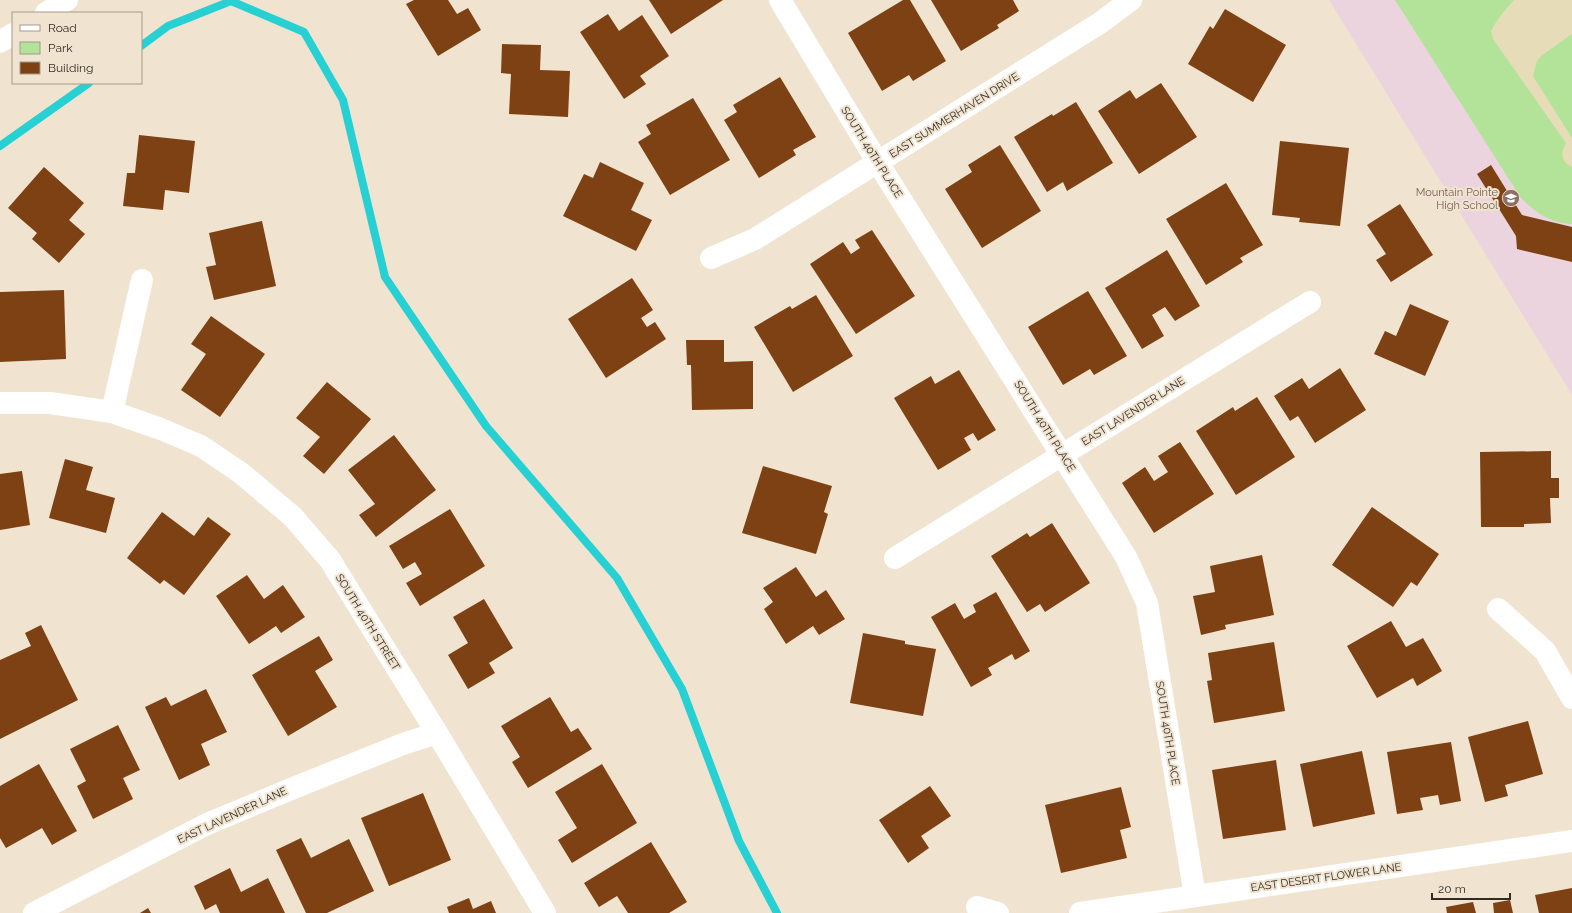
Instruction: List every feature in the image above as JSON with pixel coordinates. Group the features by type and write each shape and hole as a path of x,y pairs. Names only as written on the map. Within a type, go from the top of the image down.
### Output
{"street":[{"path":"48,12 67,0"},
{"name":"SOUTH 40TH PLACE","path":"780,0 878,163 1126,557 1147,603 1195,896"},
{"name":"EAST SUMMERHAVEN DRIVE","path":"711,258 755,239 1100,23 1131,0"},
{"path":"0,42 12,35"},
{"path":"112,412 142,280"},
{"name":"EAST LAVENDER LANE","path":"895,558 1310,302"},
{"name":"SOUTH 40TH STREET","path":"0,403 50,403 112,412 201,446 241,473 293,516 330,560 438,734 545,913"},
{"path":"1498,609 1545,651 1572,698"},
{"name":"EAST LAVENDER LANE","path":"34,913 207,824 403,744 438,734"},
{"name":"EAST DESERT FLOWER LANE","path":"1080,913 1572,841"},
{"path":"977,907 998,913"}],"shaded area":[{"name":"Mountain Pointe High School","path":"1329,0 1572,0 1572,395"}],"green space":[{"path":"1395,0 1572,0 1572,224 1557,222 1538,213 1521,198"}],"sand":[{"path":"1514,0 1572,0 1572,34 1541,56 1537,61 1533,76 1572,138 1572,167 1566,163 1562,154 1566,143 1493,39 1491,31 1493,27"}],"building":[{"path":"414,0 448,0 457,14 468,8 481,30 438,56 406,4"},
{"path":"649,0 723,0 671,34"},
{"path":"903,0 910,0 946,61 913,81 909,75 882,91 848,33"},
{"path":"931,0 1013,0 1019,11 997,25 999,28 961,51"},
{"path":"1225,9 1286,45 1253,102 1188,64 1210,26 1213,29"},
{"path":"608,14 619,31 642,15 669,56 640,76 646,84 624,99 580,32"},
{"path":"502,44 541,45 540,70 570,71 568,117 509,114 511,74 501,73"},
{"path":"780,77 816,137 793,150 796,155 759,178 724,120 737,112 733,105"},
{"path":"1161,83 1197,137 1139,174 1098,111 1130,90 1136,99"},
{"path":"693,98 730,160 670,195 638,142 651,134 646,125"},
{"path":"1076,102 1113,163 1067,191 1063,182 1047,192 1014,137 1052,114 1053,116"},
{"path":"139,135 195,141 189,193 165,190 163,210 123,206 127,173 135,173"},
{"path":"1280,141 1349,148 1340,226 1299,222 1300,218 1272,215"},
{"path":"1000,145 1041,211 982,248 945,189 972,172 968,165"},
{"path":"600,162 644,183 631,210 652,220 636,251 563,216 584,174 593,178"},
{"path":"1491,165 1522,215 1572,227 1572,262 1517,249 1516,236 1477,174"},
{"path":"44,167 84,203 69,220 85,234 59,263 32,239 37,233 8,208"},
{"path":"1226,183 1263,245 1240,258 1243,262 1206,285 1166,219"},
{"path":"1400,204 1433,255 1391,282 1376,260 1386,254 1367,225"},
{"path":"262,221 276,286 214,300 206,267 216,265 209,233"},
{"path":"872,230 915,296 856,334 810,264 843,242 851,254 860,248 855,240"},
{"path":"1167,250 1200,306 1175,321 1165,307 1152,315 1164,336 1142,349 1105,288"},
{"path":"632,278 653,310 641,318 647,327 655,322 666,339 606,378 568,319"},
{"path":"64,290 66,359 0,362 0,292"},
{"path":"1088,291 1127,356 1094,375 1090,369 1063,385 1028,327"},
{"path":"816,295 853,356 793,392 754,327 790,306 792,309"},
{"path":"1410,304 1449,321 1425,376 1374,354 1385,331 1396,336"},
{"path":"211,316 265,354 220,417 181,390 206,354 191,344"},
{"path":"686,340 724,340 724,362 753,361 753,409 692,410 691,365 687,365"},
{"path":"1340,368 1366,410 1315,443 1298,416 1290,421 1274,396 1302,378 1309,389"},
{"path":"959,370 996,430 978,441 973,433 964,438 971,450 938,470 894,398 931,376 935,384"},
{"path":"327,382 371,419 324,474 303,456 320,437 296,418"},
{"path":"1257,397 1295,457 1236,495 1196,431 1233,407 1235,411"},
{"path":"394,435 436,490 376,537 359,515 375,504 348,470"},
{"path":"1180,442 1214,494 1154,533 1122,483 1145,467 1154,481 1168,472 1158,456"},
{"path":"1551,451 1551,478 1559,478 1559,498 1550,498 1551,523 1524,524 1524,527 1481,527 1480,452"},
{"path":"65,459 93,467 86,490 115,498 106,533 49,518"},
{"path":"763,466 832,486 824,512 828,514 816,554 742,533"},
{"path":"22,471 30,525 0,530 0,474"},
{"path":"1372,507 1439,554 1417,586 1411,582 1393,607 1332,565"},
{"path":"450,509 485,566 420,606 406,583 422,574 415,562 403,569 389,546"},
{"path":"162,512 194,536 208,517 231,534 184,595 164,580 160,584 127,558"},
{"path":"1052,523 1090,583 1045,612 1040,604 1027,612 991,556 1027,533 1030,537"},
{"path":"1262,555 1274,615 1225,625 1226,629 1201,635 1193,596 1215,592 1210,566"},
{"path":"796,567 816,597 826,590 845,619 819,635 813,626 786,644 764,609 773,602 763,588"},
{"path":"247,575 264,599 283,585 305,617 281,633 276,626 249,644 216,596"},
{"path":"996,592 1030,651 1015,660 1012,654 988,668 992,675 971,687 931,617 955,603 964,619 976,612 973,605"},
{"path":"484,599 513,648 489,663 495,673 468,689 448,655 468,643 453,617"},
{"path":"1391,621 1406,647 1423,638 1442,671 1417,686 1413,678 1377,698 1347,646"},
{"path":"41,625 78,700 0,739 0,660 31,646 25,633"},
{"path":"863,633 905,641 905,644 936,649 923,716 850,703"},
{"path":"319,636 333,660 315,671 337,707 288,736 252,675"},
{"path":"1274,642 1285,711 1214,723 1207,681 1212,680 1208,653"},
{"path":"206,689 227,732 201,744 210,765 179,780 145,707 166,697 171,706"},
{"path":"550,697 571,732 578,728 592,749 528,788 512,762 520,757 501,726"},
{"path":"1528,721 1543,774 1505,785 1508,796 1485,802 1468,737"},
{"path":"118,725 140,770 123,778 133,799 93,819 77,786 86,781 70,749"},
{"path":"1451,742 1461,801 1440,805 1438,795 1420,798 1423,810 1397,814 1387,752"},
{"path":"1362,751 1375,814 1313,827 1300,764"},
{"path":"1276,760 1286,830 1223,839 1212,770"},
{"path":"39,764 77,831 52,845 42,828 6,848 0,838 0,786"},
{"path":"602,764 637,823 572,863 558,840 577,828 555,792"},
{"path":"930,786 951,816 921,836 929,848 908,863 879,820"},
{"path":"1121,787 1131,827 1120,830 1127,858 1061,873 1045,805"},
{"path":"423,793 451,860 389,886 361,818"},
{"path":"301,838 311,858 349,839 374,891 327,913 306,913 276,850"},
{"path":"651,842 687,902 669,913 628,913 617,896 599,907 584,883"},
{"path":"230,868 241,892 268,878 285,913 220,913 216,904 205,910 194,886"},
{"path":"1572,888 1572,913 1539,913 1535,895"},
{"path":"469,898 473,909 491,901 496,913 449,913 447,907"},
{"path":"1510,900 1513,913 1494,913 1493,903"},
{"path":"1473,902 1476,913 1447,913 1446,907"},
{"path":"148,908 151,913 140,913"}],"waterway":[{"path":"142,45 168,26 231,1 304,32 343,100 385,277 486,426 617,578 682,689 739,841 777,913"},
{"path":"0,146 88,84"}],"place":[{"name":"Mountain Pointe High School","path":"1511,198"}]}
